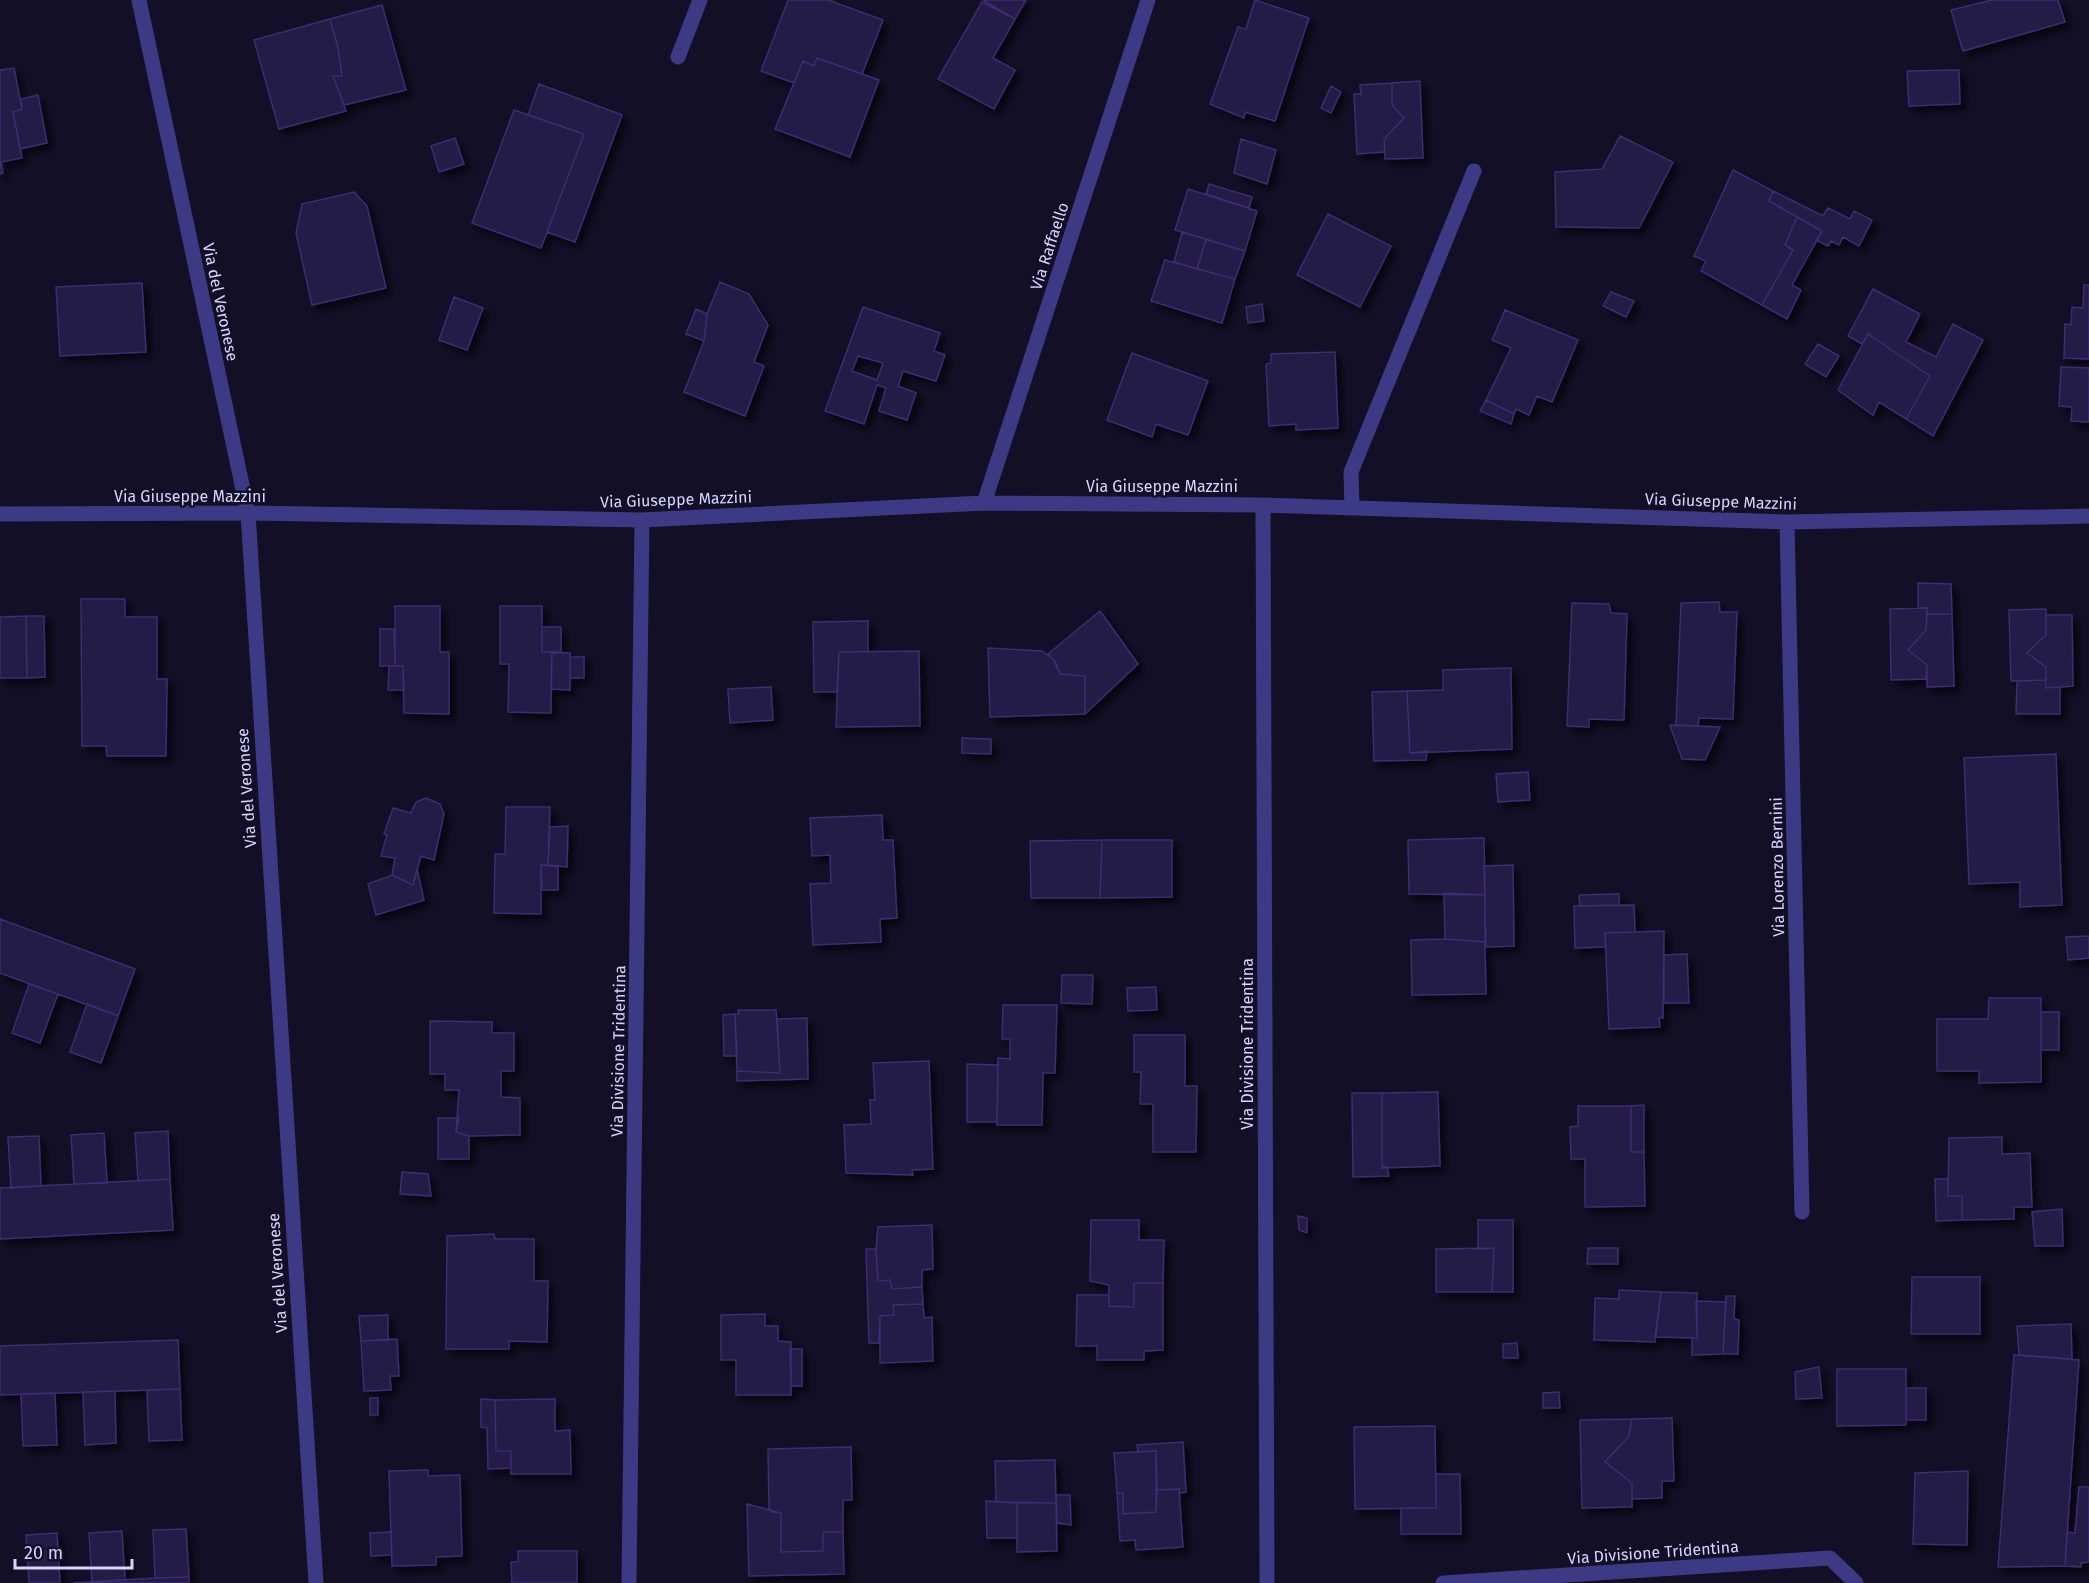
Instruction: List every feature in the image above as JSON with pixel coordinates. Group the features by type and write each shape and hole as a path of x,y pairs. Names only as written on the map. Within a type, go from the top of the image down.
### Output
{"street":[{"name":"Via del Veronese","path":"139,0 248,513 316,1583"},
{"path":"678,57 700,0"},
{"name":"Via Raffaello","path":"984,503 1148,0"},
{"path":"1352,508 1351,472 1474,171"},
{"name":"Via Giuseppe Mazzini","path":"0,514 248,513 642,520 984,503 1263,505 1787,522 2089,516"},
{"name":"Via Divisione Tridentina","path":"1263,505 1267,1583"},
{"name":"Via Divisione Tridentina","path":"629,1583 642,520"},
{"name":"Via Lorenzo Bernini","path":"1787,522 1802,1212"},
{"name":"Via Divisione Tridentina","path":"1443,1583 1830,1558 1856,1583"}],"building":[{"path":"788,0 828,0 883,20 862,74 817,58 814,66 803,61 794,83 761,71"},
{"path":"983,0 1026,0 1015,19"},
{"path":"1255,0 1309,18 1275,121 1245,112 1244,118 1210,104 1238,27 1246,29"},
{"path":"1992,0 2058,0 2065,22 1963,51 1951,10"},
{"path":"982,2 1015,19 993,58 1015,70 994,109 938,79"},
{"path":"382,5 406,90 344,105 333,76 342,76 338,48 330,19"},
{"path":"330,19 338,48 342,76 333,76 346,111 279,129 254,40"},
{"path":"817,58 879,80 850,157 775,129 803,61 814,66"},
{"path":"14,68 22,109 13,112 22,158 1,162 3,173 0,174 0,70"},
{"path":"1959,70 1960,104 1909,106 1907,71"},
{"path":"1420,81 1423,158 1385,159 1384,139 1404,118 1392,105 1392,83"},
{"path":"1392,83 1392,105 1404,118 1384,139 1385,152 1357,154 1354,94 1361,94 1360,85"},
{"path":"539,84 622,115 575,242 547,232 584,134 528,115"},
{"path":"1331,86 1341,92 1331,113 1321,108"},
{"path":"38,95 47,143 20,149 13,112 22,109 21,99"},
{"path":"514,110 584,134 541,248 472,223"},
{"path":"1620,136 1673,162 1639,228 1556,227 1555,172 1602,169"},
{"path":"455,138 464,164 439,172 431,146"},
{"path":"1241,139 1276,150 1267,184 1234,173"},
{"path":"1733,170 1773,191 1769,201 1797,217 1785,245 1793,250 1762,305 1701,271 1706,261 1694,256"},
{"path":"1209,184 1252,197 1249,208 1206,194"},
{"path":"1188,189 1257,211 1245,251 1175,230"},
{"path":"1773,191 1823,216 1828,208 1850,219 1854,211 1872,220 1859,246 1843,237 1839,245 1831,241 1828,246 1816,240 1822,231 1769,201"},
{"path":"354,192 367,206 386,288 312,305 296,233 302,204"},
{"path":"1328,214 1391,246 1360,307 1297,275"},
{"path":"1797,217 1822,231 1792,285 1801,290 1787,319 1762,305 1793,250 1785,245"},
{"path":"1182,232 1206,239 1197,269 1174,262"},
{"path":"1206,239 1245,251 1235,279 1197,269"},
{"path":"1165,260 1235,279 1222,323 1151,301"},
{"path":"720,282 749,294 768,325 754,362 764,366 745,416 684,392 704,341 707,314"},
{"path":"142,283 146,352 60,356 56,287"},
{"path":"2084,285 2089,285 2089,359 2064,358 2065,324 2071,325 2072,307 2083,308"},
{"path":"1873,289 1920,314 1906,342 1936,357 1953,324 1983,340 1933,436 1906,419 1930,376 1868,334 1862,344 1848,336"},
{"path":"1611,292 1634,301 1626,317 1603,306"},
{"path":"454,297 483,308 467,350 439,340"},
{"path":"1262,304 1264,321 1248,323 1246,307"},
{"path":"863,307 940,333 934,351 945,355 936,381 903,371 898,386 916,393 907,420 879,411 886,388 877,385 864,424 825,411","holes":["858,356 883,363 877,380 852,371"]},
{"path":"696,309 707,314 704,341 686,334"},
{"path":"1505,310 1578,340 1552,402 1537,396 1529,415 1516,409 1514,414 1486,400 1511,348 1492,340"},
{"path":"1868,334 1930,376 1906,419 1879,402 1873,415 1838,390"},
{"path":"1818,344 1839,356 1826,377 1805,364"},
{"path":"1335,352 1338,428 1296,430 1296,424 1269,426 1266,364 1271,363 1271,354"},
{"path":"1132,353 1208,381 1188,435 1156,424 1152,437 1107,420"},
{"path":"2061,367 2089,368 2089,422 2071,421 2072,407 2059,406"},
{"path":"1486,400 1514,414 1511,424 1480,411"},
{"path":"1918,583 1951,584 1952,614 1927,614 1927,608 1918,608"},
{"path":"81,599 125,599 125,617 157,617 157,679 167,679 166,756 107,756 106,746 82,746"},
{"path":"1719,602 1720,612 1737,612 1733,719 1699,718 1698,726 1676,725 1681,603"},
{"path":"1572,603 1609,604 1611,613 1627,614 1624,720 1589,719 1589,727 1567,726"},
{"path":"395,606 440,606 440,652 449,652 449,714 404,713 403,666 395,666"},
{"path":"500,606 542,606 542,652 552,652 551,713 508,712 509,664 500,664"},
{"path":"1927,608 1926,630 1908,650 1927,665 1926,679 1891,680 1890,609"},
{"path":"2046,609 2046,635 2027,653 2046,667 2046,680 2011,681 2009,610"},
{"path":"1100,611 1138,664 1085,714 1085,676 1060,674 1056,663 1048,654"},
{"path":"1927,614 1952,614 1954,686 1927,687 1927,665 1908,650 1926,630"},
{"path":"2046,615 2072,615 2073,686 2046,688 2046,667 2027,653 2046,635"},
{"path":"26,616 44,616 45,677 27,678"},
{"path":"26,616 27,678 0,678 0,617"},
{"path":"868,621 868,652 839,652 837,692 814,692 813,622"},
{"path":"542,627 561,627 561,653 542,652"},
{"path":"380,629 394,629 395,666 380,666"},
{"path":"988,648 1042,651 1053,659 1060,674 1085,676 1085,714 990,717"},
{"path":"919,651 920,726 836,727 839,652"},
{"path":"552,652 570,653 570,690 551,689"},
{"path":"570,657 584,657 584,678 570,678"},
{"path":"389,666 403,666 404,690 388,690"},
{"path":"1511,668 1512,749 1410,753 1407,691 1443,690 1443,670"},
{"path":"2046,680 2046,688 2060,687 2060,714 2016,714 2017,681"},
{"path":"771,687 773,720 730,723 728,689"},
{"path":"1407,691 1410,753 1427,751 1426,760 1374,761 1372,692"},
{"path":"1670,725 1720,727 1705,760 1682,759"},
{"path":"962,738 991,739 991,754 962,753"},
{"path":"2056,754 2062,905 2020,907 2020,882 1969,884 1964,758"},
{"path":"1528,772 1530,800 1498,802 1496,774"},
{"path":"426,798 440,804 444,814 434,860 421,856 413,885 392,875 395,858 381,856 387,835 384,834 393,808 411,813 416,802"},
{"path":"506,807 550,807 548,865 541,865 541,914 494,913 495,854 505,854"},
{"path":"882,815 883,840 893,840 897,918 880,919 881,942 813,945 810,884 831,883 830,855 812,856 810,818"},
{"path":"568,826 567,867 548,865 550,827"},
{"path":"1484,838 1485,895 1409,894 1408,840"},
{"path":"1102,840 1172,840 1172,897 1100,898"},
{"path":"1102,840 1100,898 1031,898 1030,841"},
{"path":"541,865 558,867 558,890 542,890"},
{"path":"1513,865 1514,946 1486,947 1484,866"},
{"path":"417,869 424,900 376,915 368,884 392,875 413,885"},
{"path":"1444,893 1485,895 1485,942 1445,939"},
{"path":"1619,894 1619,905 1580,906 1579,895"},
{"path":"1634,905 1635,932 1605,933 1606,947 1575,948 1574,906"},
{"path":"0,919 135,969 118,1016 0,973"},
{"path":"1664,931 1663,1018 1659,1018 1660,1027 1609,1029 1605,933"},
{"path":"2089,936 2089,958 2068,960 2066,937"},
{"path":"1445,939 1485,942 1486,994 1412,995 1411,940"},
{"path":"1687,954 1689,1003 1664,1003 1664,955"},
{"path":"1062,975 1093,975 1092,1004 1061,1003"},
{"path":"29,984 58,994 40,1043 12,1033"},
{"path":"1156,987 1157,1010 1128,1011 1127,988"},
{"path":"1989,998 2041,998 2041,1082 1979,1083 1979,1071 1937,1071 1937,1019 1988,1019"},
{"path":"87,1004 118,1016 101,1063 70,1052"},
{"path":"1003,1005 1057,1005 1055,1073 1043,1073 1042,1125 997,1125 998,1058 1010,1059 1010,1039 1002,1039"},
{"path":"738,1010 776,1010 780,1073 737,1071 735,1014 739,1014"},
{"path":"2041,1012 2059,1012 2059,1050 2041,1050"},
{"path":"735,1014 737,1056 724,1056 723,1015"},
{"path":"807,1018 808,1079 737,1081 737,1071 780,1073 777,1019"},
{"path":"430,1021 492,1022 492,1033 514,1033 514,1071 501,1071 501,1097 520,1098 520,1135 469,1136 456,1132 459,1090 445,1090 445,1074 430,1074"},
{"path":"1134,1035 1185,1035 1185,1086 1197,1086 1196,1152 1153,1152 1153,1104 1140,1104 1141,1072 1134,1072"},
{"path":"929,1061 933,1169 912,1170 913,1175 846,1173 844,1125 871,1124 870,1100 875,1100 873,1063"},
{"path":"967,1064 998,1065 997,1122 967,1122"},
{"path":"1438,1092 1440,1166 1382,1168 1382,1093"},
{"path":"1352,1093 1382,1093 1382,1168 1387,1166 1389,1176 1353,1177"},
{"path":"1644,1105 1644,1152 1631,1152 1631,1106"},
{"path":"1578,1106 1631,1106 1631,1152 1644,1152 1645,1206 1585,1207 1585,1159 1571,1159 1570,1127 1578,1126"},
{"path":"438,1118 459,1118 456,1132 469,1136 469,1159 438,1159"},
{"path":"168,1131 170,1179 138,1181 135,1133"},
{"path":"104,1133 107,1183 74,1184 71,1135"},
{"path":"39,1136 41,1186 11,1188 8,1137"},
{"path":"2002,1137 2002,1154 2030,1153 2032,1207 2014,1207 2014,1219 1962,1220 1962,1196 1948,1196 1949,1138"},
{"path":"402,1172 428,1174 431,1196 400,1194"},
{"path":"170,1179 173,1230 0,1239 0,1188"},
{"path":"1935,1179 1948,1179 1948,1196 1962,1196 1962,1220 1936,1221"},
{"path":"2062,1209 2063,1246 2035,1246 2032,1212"},
{"path":"1298,1216 1307,1218 1307,1233 1299,1230"},
{"path":"1091,1220 1139,1220 1139,1240 1164,1240 1163,1283 1134,1283 1134,1307 1109,1306 1109,1285 1090,1281"},
{"path":"1478,1220 1513,1220 1513,1292 1492,1292 1494,1248 1478,1249"},
{"path":"932,1225 933,1269 922,1270 922,1287 892,1289 890,1280 878,1281 876,1249 878,1227"},
{"path":"494,1234 495,1239 534,1239 534,1281 548,1281 547,1342 509,1341 509,1349 446,1349 447,1236"},
{"path":"1494,1248 1492,1292 1436,1292 1436,1249"},
{"path":"1588,1248 1618,1248 1618,1264 1587,1264"},
{"path":"866,1249 876,1249 878,1281 890,1280 892,1289 922,1287 923,1304 893,1305 894,1315 880,1316 879,1343 869,1343"},
{"path":"1912,1277 1980,1277 1980,1334 1911,1334"},
{"path":"1134,1283 1163,1283 1163,1350 1144,1351 1144,1360 1097,1360 1097,1346 1076,1346 1077,1295 1109,1295 1109,1306 1134,1307"},
{"path":"1619,1290 1661,1292 1655,1342 1594,1340 1595,1298 1619,1299"},
{"path":"1661,1292 1697,1293 1697,1338 1655,1337"},
{"path":"1726,1296 1735,1296 1734,1319 1739,1320 1738,1354 1723,1354"},
{"path":"1696,1301 1726,1302 1723,1354 1692,1355 1692,1338 1697,1338"},
{"path":"923,1304 924,1318 932,1317 933,1361 880,1363 880,1316 894,1315 893,1305"},
{"path":"765,1314 765,1326 778,1326 778,1341 791,1342 791,1395 736,1395 736,1360 721,1360 721,1315"},
{"path":"388,1315 388,1340 361,1341 359,1316"},
{"path":"2071,1324 2072,1359 2019,1355 2017,1326"},
{"path":"397,1339 399,1376 390,1376 391,1390 364,1391 361,1341"},
{"path":"178,1340 180,1389 0,1395 0,1346"},
{"path":"1517,1343 1518,1358 1503,1358 1503,1344"},
{"path":"790,1349 802,1349 802,1386 791,1386"},
{"path":"2014,1355 2079,1360 2065,1566 1998,1567"},
{"path":"1819,1367 1822,1398 1796,1399 1795,1372"},
{"path":"1837,1369 1906,1369 1906,1425 1837,1426"},
{"path":"1906,1388 1926,1388 1926,1420 1906,1420"},
{"path":"180,1389 182,1440 149,1441 147,1390"},
{"path":"115,1391 116,1443 85,1445 83,1392"},
{"path":"1559,1392 1560,1408 1543,1408 1543,1393"},
{"path":"55,1393 57,1445 23,1446 21,1394"},
{"path":"370,1398 378,1398 378,1415 370,1415"},
{"path":"481,1399 495,1400 496,1451 511,1451 511,1468 488,1469 487,1428 481,1427"},
{"path":"555,1399 555,1431 570,1430 571,1474 511,1474 511,1451 496,1451 495,1400"},
{"path":"1672,1418 1674,1481 1662,1481 1662,1498 1632,1499 1632,1483 1605,1462 1629,1436 1632,1419"},
{"path":"1632,1419 1629,1436 1605,1462 1632,1483 1632,1507 1582,1508 1580,1420"},
{"path":"1435,1426 1436,1508 1355,1509 1354,1427"},
{"path":"1183,1442 1186,1492 1180,1493 1179,1489 1157,1490 1156,1451 1138,1452 1137,1445"},
{"path":"851,1447 852,1500 843,1500 843,1532 823,1532 823,1551 781,1552 781,1513 772,1512 769,1509 768,1449"},
{"path":"1156,1451 1156,1512 1123,1514 1123,1493 1117,1493 1114,1453"},
{"path":"1055,1460 1056,1503 996,1502 995,1461"},
{"path":"428,1470 428,1476 460,1475 462,1556 436,1557 436,1565 392,1566 389,1471"},
{"path":"1968,1471 1967,1545 1913,1544 1915,1473"},
{"path":"1436,1474 1460,1474 1461,1534 1401,1534 1401,1508 1436,1508"},
{"path":"2079,1487 2089,1487 2089,1562 2081,1563 2081,1567 2065,1566 2067,1532 2075,1533"},
{"path":"1179,1489 1183,1547 1136,1550 1135,1540 1120,1541 1117,1493 1123,1493 1123,1514 1156,1512 1157,1490"},
{"path":"1056,1495 1070,1495 1071,1525 1057,1523"},
{"path":"986,1501 1017,1503 1017,1538 987,1538"},
{"path":"1017,1503 1056,1503 1057,1551 1017,1552"},
{"path":"747,1504 781,1513 781,1552 823,1551 823,1532 843,1532 844,1574 749,1576"},
{"path":"186,1529 189,1577 155,1578 153,1530"},
{"path":"122,1531 125,1580 92,1582 89,1533"},
{"path":"391,1532 392,1555 371,1556 370,1533"},
{"path":"57,1533 60,1583 29,1583 26,1535"},
{"path":"518,1551 577,1551 577,1583 512,1583 511,1562 518,1562"},
{"path":"189,1577 189,1583 73,1583 155,1578"}]}
